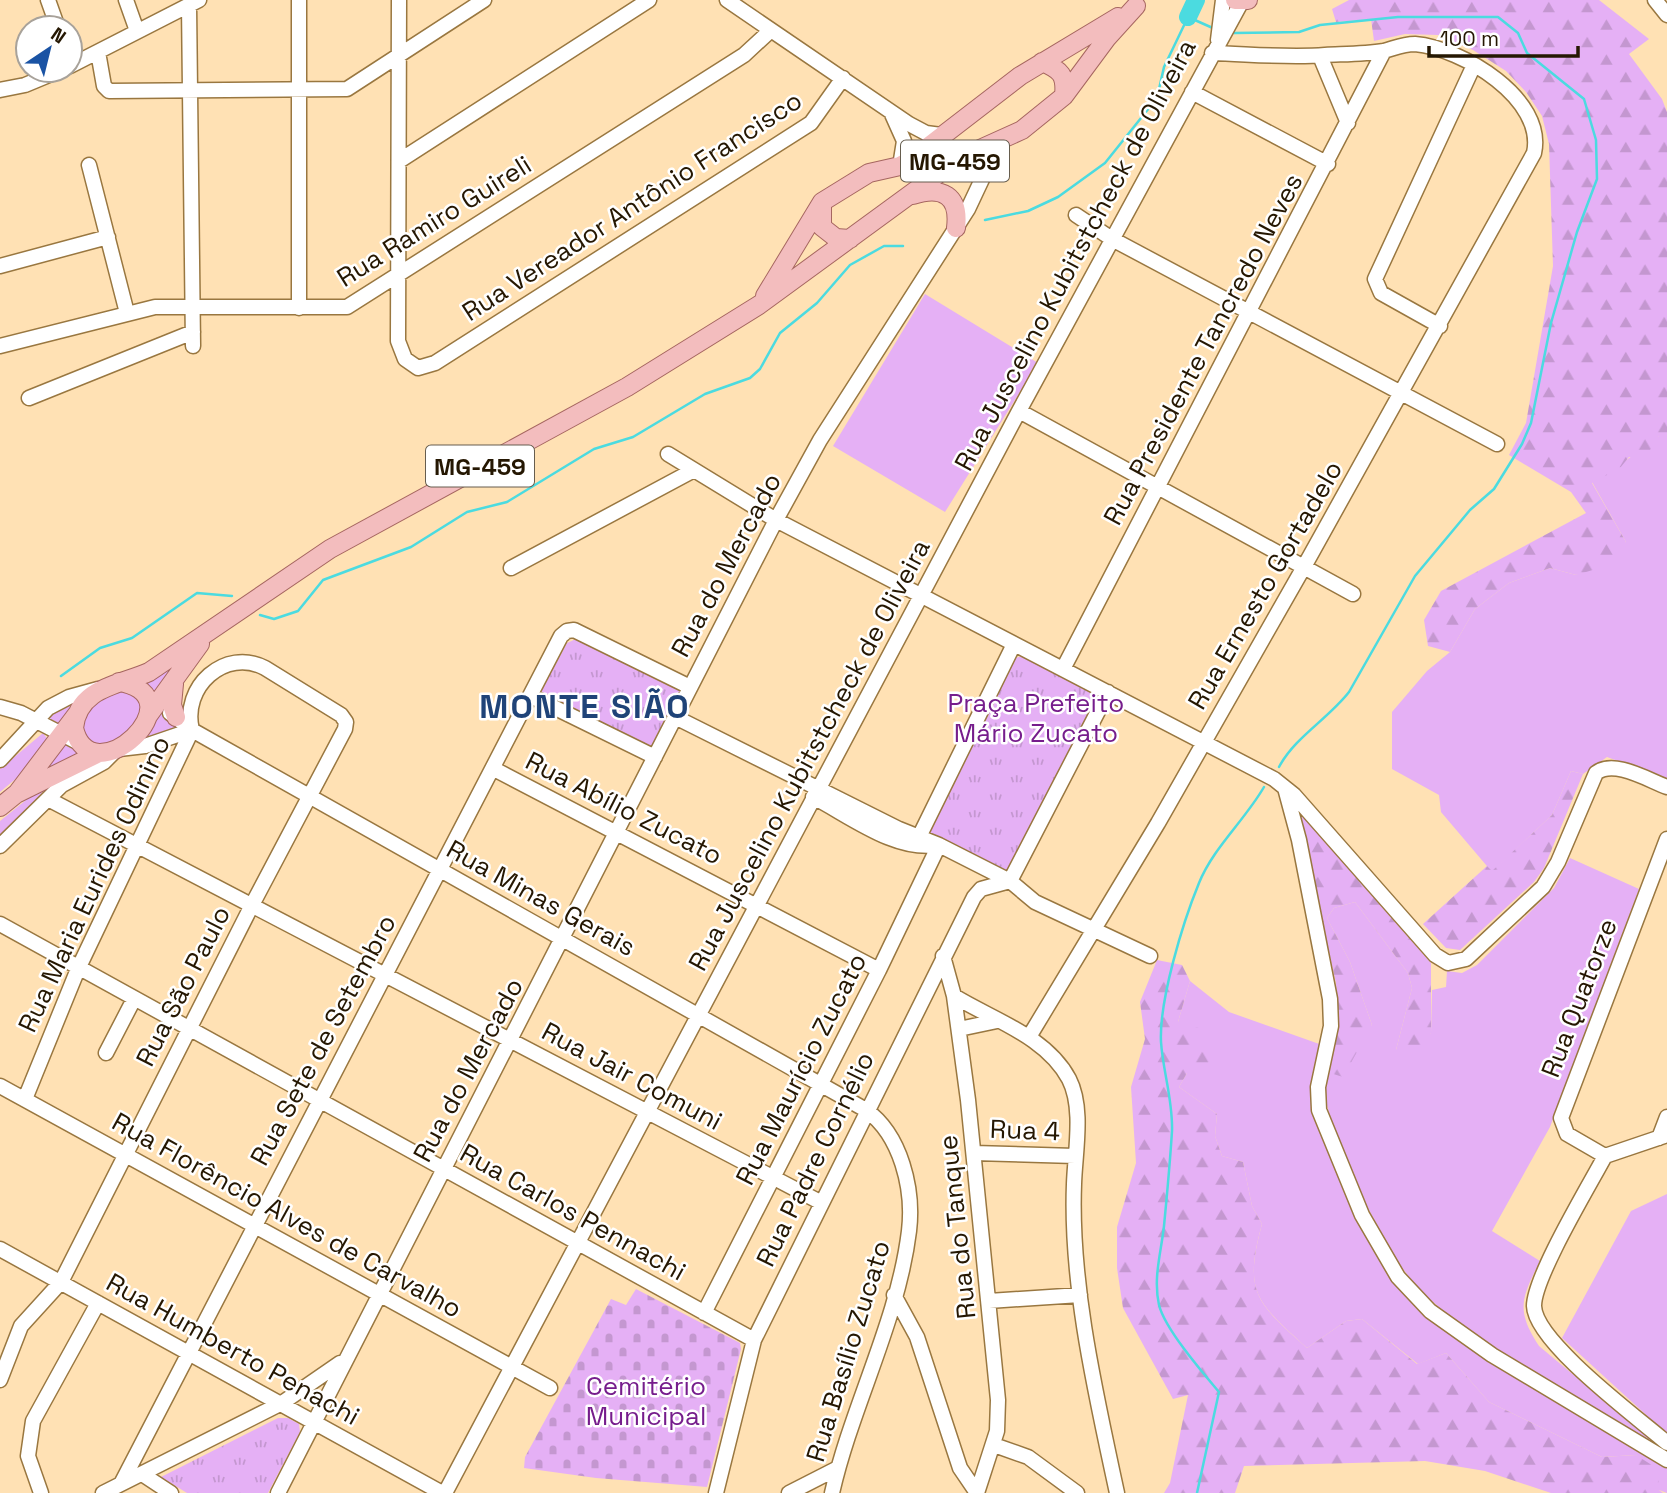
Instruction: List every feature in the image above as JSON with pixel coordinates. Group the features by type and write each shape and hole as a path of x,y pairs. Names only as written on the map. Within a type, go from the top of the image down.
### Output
{"main road":[{"name":"MG-459","path":"759,305 822,202 869,173 900,166 1042,62 1139,3"},
{"name":"MG-459","path":"16,794 60,735 100,689 149,672 330,549 394,511 616,394 759,305 960,158 1022,130 1065,96 1107,38 1139,3"},
{"path":"1042,62 1062,71 1066,80 1065,96"},
{"path":"909,196 936,191 952,199 957,207 956,228"},
{"path":"822,202 822,227 829,235 850,239"},
{"name":"MG-459","path":"0,807 16,794 139,730 151,705 174,683 206,635"},
{"path":"119,682 130,684 151,705"},
{"path":"174,683 172,705 176,718"},
{"path":"77,714 75,728 104,749"}],"street":[{"path":"126,0 137,31"},
{"path":"299,0 299,308"},
{"path":"397,308 399,0"},
{"path":"98,52 105,88 118,91 347,89 484,0"},
{"path":"399,161 428,145 649,0"},
{"path":"727,0 919,130 941,135"},
{"name":"Rua Juscelino Kubitstcheck de Oliveira","path":"1215,47 1223,0"},
{"name":"Rua Juscelino Kubitstcheck de Oliveira","path":"444,1493 1018,411 1242,0"},
{"path":"1655,0 1667,15"},
{"path":"29,398 193,339 194,2 84,59"},
{"path":"398,23 411,33 427,37"},
{"name":"Rua Ramiro Guireli","path":"0,346 155,307 346,307 744,55 770,31"},
{"path":"1215,47 1320,56 1384,51 1400,45 1421,45 1474,65 1375,279 1381,293 1440,326"},
{"name":"Rua Presidente Tancredo Neves","path":"1063,669 1328,164 1384,51"},
{"path":"1320,56 1348,123"},
{"name":"Rua Ernesto Gortadelo","path":"1029,1037 1305,565 1534,153 1535,131 1518,101 1503,86 1474,65"},
{"path":"372,74 398,89"},
{"name":"Rua Vereador Antônio Francisco","path":"397,308 398,341 405,359 418,368 435,363 811,123 843,78"},
{"path":"0,90 27,84"},
{"path":"1192,92 1328,164"},
{"path":"891,111 904,141 900,166"},
{"path":"398,138 428,145"},
{"name":"Rua do Mercado","path":"278,1493 343,1360 512,1041 776,520 820,440 956,228 1000,141"},
{"path":"89,164 127,313"},
{"path":"1076,215 1112,239 1497,444"},
{"path":"0,266 108,237"},
{"path":"397,246 409,253 426,256"},
{"path":"368,295 386,300 397,308"},
{"path":"1018,411 1305,565 1353,594"},
{"path":"668,454 776,520 1284,786 1435,955 1448,963 1466,959 1543,887 1558,862 1596,773 1609,768 1620,770 1667,787"},
{"path":"511,568 694,470"},
{"name":"Rua Sete de Setembro","path":"122,1482 561,636 574,630 690,687"},
{"path":"919,835 1014,644"},
{"name":"Rua Maria Eurides Odinino","path":"25,1099 78,969 192,730 189,714 197,692 213,671 231,661 254,662 341,715"},
{"path":"0,760 36,720 60,700 100,689"},
{"path":"1010,881 1108,692"},
{"path":"531,696 655,757"},
{"name":"Rua Minas Gerais","path":"151,705 866,1110"},
{"path":"0,707 36,720 60,735 104,749 145,746 192,730"},
{"name":"Rua São Paulo","path":"0,1380 21,1326 61,1282 251,905 345,729 346,722 341,715"},
{"path":"673,722 815,793 906,844 924,847 939,845"},
{"path":"0,846 67,781 104,762 104,749"},
{"name":"Rua Abílio Zucato","path":"494,769 879,970"},
{"path":"1284,786 1299,840 1330,999 1331,1026 1318,1087 1319,1110 1362,1215 1398,1277 1430,1311 1492,1355 1667,1460"},
{"path":"815,793 919,835 1010,881 1035,902 1150,956"},
{"name":"Rua Jair Comuni","path":"48,799 820,1202"},
{"name":"Rua Quatorze","path":"1605,1156 1567,1134 1561,1118 1667,839"},
{"name":"Rua Maurício Zucato","path":"704,1313 879,970 939,845"},
{"name":"Rua Padre Cornélio","path":"716,1493 754,1340 820,1202 977,892 1010,881"},
{"name":"Rua Carlos Pennachi","path":"0,924 754,1340"},
{"name":"Rua do Tanque","path":"943,956 954,996 959,1029 999,1400 993,1445 977,1493"},
{"path":"954,996 1029,1037 1058,1063 1073,1088 1077,1109 1073,1240 1113,1489"},
{"path":"106,1053 134,999"},
{"path":"959,1029 997,1021"},
{"name":"Rua Florêncio Alves de Carvalho","path":"0,1086 127,1153 550,1388"},
{"name":"Rua Basílio Zucato","path":"832,1493 894,1295 909,1228 907,1189 891,1137 880,1120 866,1110"},
{"path":"1667,1117 1663,1136 1605,1156 1537,1288 1535,1315 1548,1337 1572,1361 1667,1443"},
{"name":"Rua 4","path":"974,1153 1075,1156"},
{"name":"Rua Humberto Penachi","path":"0,1249 444,1493"},
{"path":"894,1295 917,1337 955,1457 977,1493"},
{"path":"989,1301 1080,1295"},
{"path":"41,1493 28,1456 33,1421 98,1303"},
{"path":"103,1493 282,1403 343,1360"},
{"path":"993,1445 1028,1457 1077,1493"},
{"path":"789,1493 838,1468"},
{"path":"142,1474 171,1493"}],"green space":[{"path":"1349,0 1599,0 1649,39 1629,54 1662,99 1667,112 1667,436 1659,436 1645,458 1629,457 1620,468 1592,483 1626,542 1616,563 1576,575 1550,568 1509,583 1475,609 1450,652 1428,646 1424,620 1441,591 1586,513 1571,492 1509,455 1526,423 1553,266 1549,144 1542,116 1526,92 1506,71 1473,50 1438,35 1405,34 1374,41 1371,19 1336,22 1332,9"},
{"path":"925,294 1038,363 945,512 833,446"},
{"path":"1659,436 1667,436 1667,779 1607,757 1583,774 1571,771 1552,815 1492,872 1441,812 1439,795 1392,769 1392,712 1427,671 1450,652 1475,609 1509,583 1550,568 1576,575 1626,542 1592,482"},
{"path":"584,639 681,689 650,751 539,695 567,643"},
{"path":"183,656 158,694 141,681"},
{"name":"Praça Prefeito Mário Zucato","path":"1022,656 1094,692 1097,700 1009,869 1004,871 932,835 929,830 1015,658"},
{"path":"111,690 137,694 142,707 125,735 112,742 93,744 83,735 86,714"},
{"path":"81,698 58,728 45,720 64,705"},
{"path":"159,710 184,728 134,743"},
{"path":"43,733 49,741 25,771 0,792 0,769"},
{"path":"60,742 83,754 29,782"},
{"path":"1571,771 1583,774 1544,868 1534,882 1460,950 1446,948 1423,924 1487,866 1492,871 1552,815"},
{"path":"61,778 43,792 0,838 0,821 31,796"},
{"path":"1296,809 1431,963 1431,1033 1408,1060 1396,1050 1412,988 1408,973 1355,902 1334,908 1327,918 1350,962 1372,1025 1343,1077 1327,1072 1338,1026 1336,983"},
{"path":"1570,858 1639,889 1550,1127 1492,1231 1540,1261 1525,1294 1524,1304 1526,1323 1539,1346 1667,1453 1480,1342 1419,1290 1397,1261 1354,1183 1333,1129 1325,1097 1327,1072 1372,1025 1350,962 1327,918 1334,908 1355,902 1408,973 1412,988 1396,1050 1431,1033 1432,990 1446,987 1447,971 1462,973 1477,965 1554,888"},
{"path":"1157,960 1182,965 1190,981 1178,1022 1199,1028 1210,1062 1187,1073 1179,1087 1217,1114 1215,1136 1222,1156 1243,1162 1252,1206 1262,1224 1256,1247 1255,1282 1259,1295 1276,1319 1307,1348 1346,1321 1362,1319 1417,1364 1446,1353 1489,1402 1602,1457 1636,1455 1658,1469 1659,1490 1663,1493 1551,1493 1485,1471 1425,1461 1244,1466 1235,1493 1164,1493 1170,1483 1188,1395 1173,1399 1123,1308 1117,1268 1117,1227 1136,1163 1131,1087 1145,1039 1140,1002"},
{"path":"1190,981 1229,1012 1322,1045 1313,1110 1407,1294 1667,1465 1667,1493 1659,1490 1636,1455 1602,1457 1489,1402 1446,1353 1418,1364 1362,1319 1346,1321 1307,1348 1276,1319 1259,1295 1255,1282 1256,1248 1262,1224 1252,1206 1243,1162 1222,1156 1215,1136 1217,1114 1179,1087 1187,1073 1178,1022"},
{"path":"1667,1194 1667,1434 1562,1338 1631,1211"},
{"name":"Cemitério Municipal","path":"636,1289 740,1343 741,1349 707,1487 596,1478 524,1468 525,1457 611,1299 626,1305"},
{"path":"278,1418 288,1418 299,1424 300,1432 268,1493 187,1493 161,1477"}],"waterway":[{"path":"1188,17 1196,0"},
{"path":"985,220 1028,211 1058,197 1105,163 1157,98 1164,67 1188,17 1215,29"},
{"path":"1234,33 1299,32 1320,25 1398,17 1498,17 1518,33 1527,53 1584,99 1596,140 1597,179 1577,232 1551,323 1531,423 1522,444 1494,489 1470,510 1415,576 1349,692 1294,746 1279,767"},
{"path":"260,615 274,619 298,611 323,580 411,547 467,512 507,502 594,449 633,437 705,394 750,378 760,369 780,333 817,303 850,265 884,246 903,246"},
{"path":"61,676 100,648 132,638 197,593 232,596"},
{"path":"1197,1493 1219,1392 1169,1326 1157,1295 1172,1131 1161,1025 1173,961 1199,883 1212,858 1264,787"}],"district":[{"name":"MONTE SIÃO","path":"585,707"}]}
